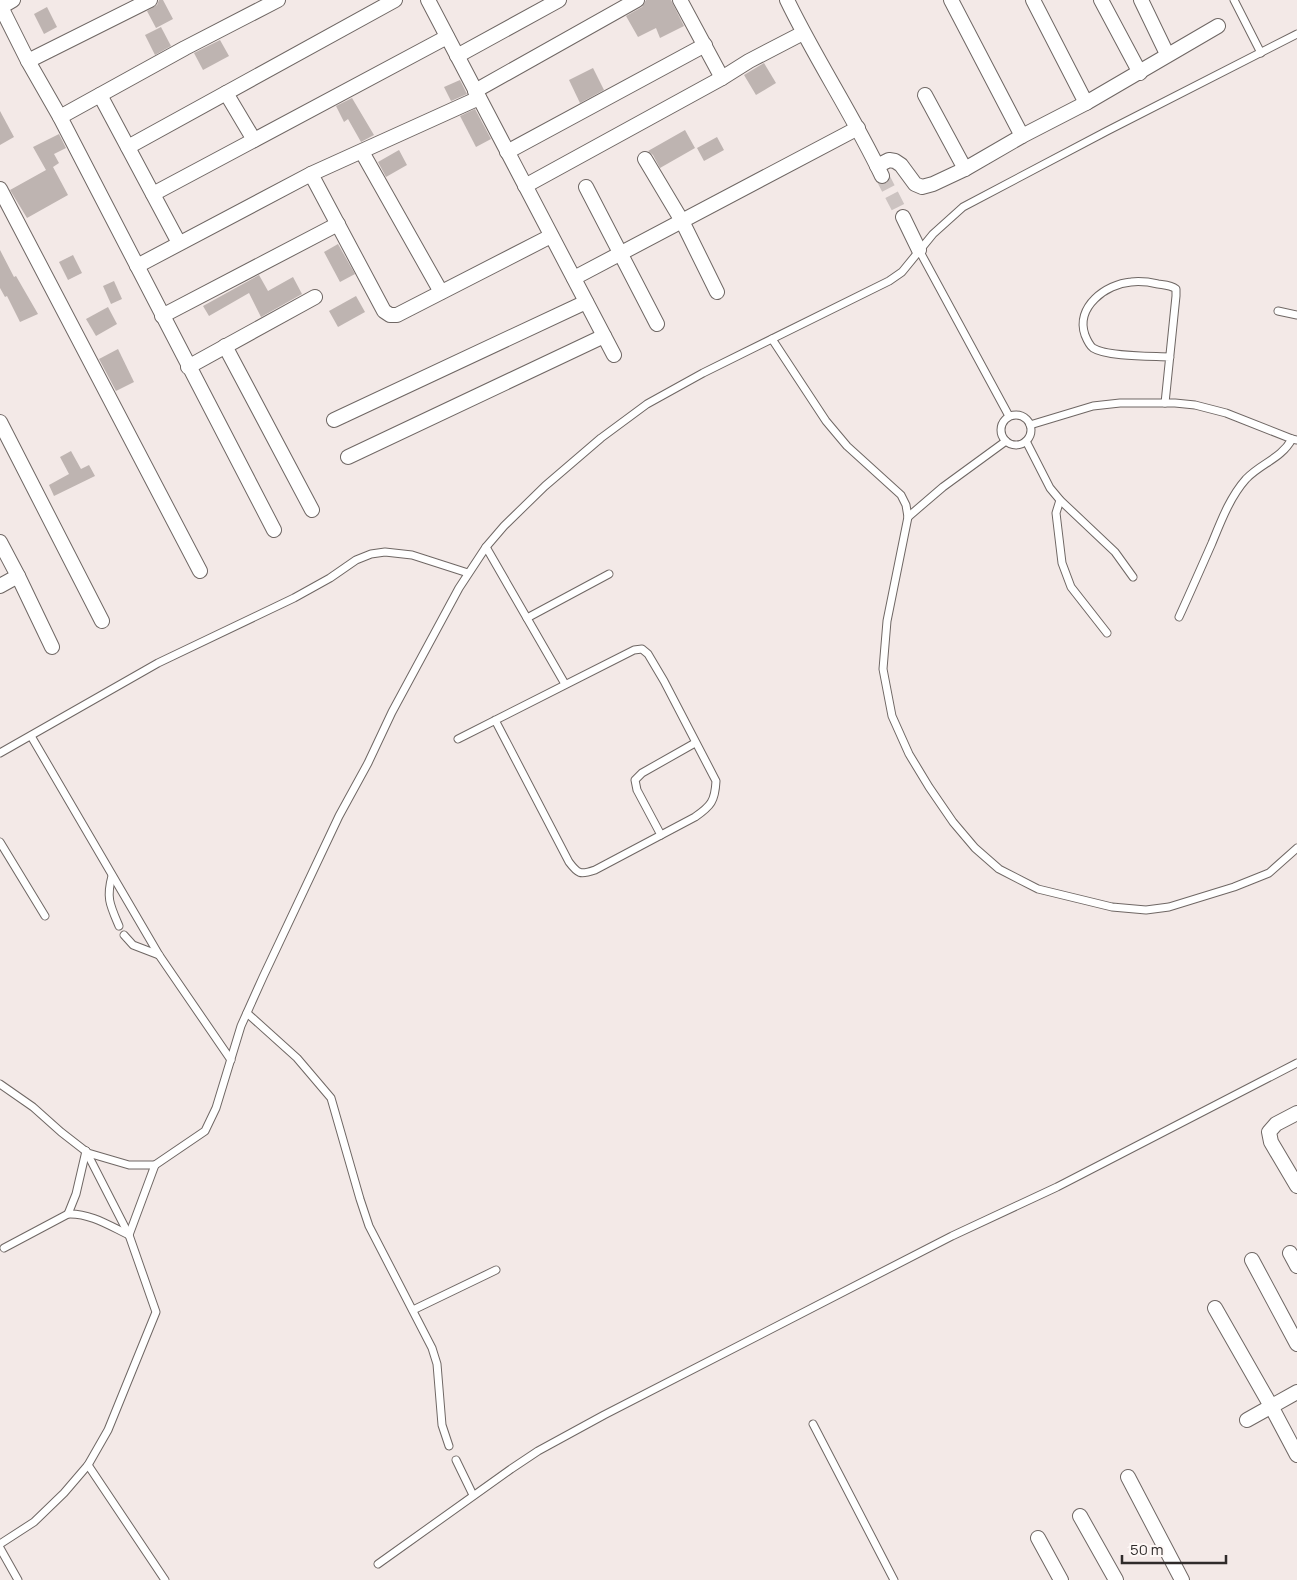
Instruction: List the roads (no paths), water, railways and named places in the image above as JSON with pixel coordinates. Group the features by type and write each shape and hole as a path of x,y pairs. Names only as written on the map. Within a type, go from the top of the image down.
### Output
{"street":[{"path":"28,61 150,0"},
{"path":"60,117 278,0"},
{"path":"128,147 395,0"},
{"path":"457,56 559,0"},
{"path":"137,266 311,174 362,152 477,94 637,0"},
{"path":"680,0 722,78"},
{"path":"787,0 803,33 858,128 879,170 889,160 895,161 901,165 915,184 922,187 965,169 1022,136 1140,73 1167,54 1218,26"},
{"path":"951,0 1022,136"},
{"path":"1033,0 1086,103"},
{"path":"1101,0 1140,73"},
{"path":"1141,0 1167,54"},
{"path":"432,1 447,37 614,355"},
{"path":"5,4 28,61 60,117 274,530"},
{"path":"525,186 722,78 749,61 803,33"},
{"path":"153,194 447,37"},
{"path":"507,152 705,44"},
{"path":"226,93 254,140"},
{"path":"100,94 179,243"},
{"path":"925,95 965,169"},
{"path":"574,278 858,128"},
{"path":"362,152 441,292"},
{"path":"646,159 682,221 717,292"},
{"path":"311,174 384,311 390,315 397,315 551,236"},
{"path":"586,187 657,324"},
{"path":"0,189 200,570"},
{"path":"903,217 920,250"},
{"path":"162,316 338,224"},
{"path":"188,367 315,297"},
{"path":"334,420 586,302"},
{"path":"348,457 604,336"},
{"path":"225,346 312,510"},
{"path":"0,422 102,621"},
{"path":"0,542 52,647"},
{"path":"0,586 18,576"},
{"path":"1297,1113 1276,1124 1269,1132 1271,1142 1297,1186"},
{"path":"1252,1260 1297,1344"},
{"path":"1215,1308 1297,1455"},
{"path":"1247,1420 1297,1392"},
{"path":"1128,1477 1176,1578"},
{"path":"1080,1516 1116,1580"},
{"path":"1038,1538 1061,1580"}],"lane":[{"path":"1234,0 1261,52"},
{"path":"129,1236 155,1166 205,1131 216,1108 247,1013 339,816 368,763 392,712 468,573 504,526 545,486 601,438 647,404 703,373 902,272 945,222 970,203 1297,34"},
{"path":"920,250 1009,416"},
{"path":"1165,403 1170,357 1176,296 1176,289 1172,286 1147,282 1130,282 1114,287 1090,303 1084,314 1083,329 1088,342 1094,348 1110,353 1170,357"},
{"path":"1278,312 1297,314"},
{"path":"772,339 826,421 847,446 901,495 906,505 908,517 888,621 883,669 892,716 909,754 953,822 975,848 999,869 1038,889 1112,907 1146,910 1170,907 1269,873 1297,848"},
{"path":"1030,425 1093,406 1120,403 1165,403 1195,405 1226,413 1295,440 1287,449 1262,465 1247,479 1234,497 1224,514 1179,617"},
{"path":"1019,415 1028,420 1030,425 1029,437 1026,442 1015,445 1006,440 1001,430 1009,416 1019,415"},
{"path":"908,517 943,487 1006,440"},
{"path":"1026,442 1050,488 1060,500 1115,552 1133,578"},
{"path":"1060,500 1056,513 1062,564 1071,587 1107,633"},
{"path":"486,548 565,684"},
{"path":"0,753 158,663 294,598 330,578 356,560 370,554 385,552 412,555 468,573"},
{"path":"527,618 609,574"},
{"path":"458,739 565,684 634,650 642,649 648,654 664,681 716,781 715,794 708,808 661,835 595,870 584,874 577,872 569,862 495,720"},
{"path":"31,736 159,955 231,1060"},
{"path":"661,835 638,790 636,780 642,773 695,743"},
{"path":"0,842 45,916"},
{"path":"112,876 108,896 111,909 119,926"},
{"path":"124,934 133,945 159,955"},
{"path":"247,1013 297,1058 331,1098 369,1226 432,1348 437,1364 442,1425 449,1446"},
{"path":"378,1564 473,1495 538,1451 604,1415 952,1236 1057,1187 1297,1063"},
{"path":"0,1084 33,1107 86,1151 130,1165 155,1166"},
{"path":"68,1214 76,1194 86,1151"},
{"path":"0,1544 34,1522 64,1493 88,1465 108,1430 156,1312 129,1236 86,1151"},
{"path":"4,1248 68,1214 77,1213 92,1216 129,1236"},
{"path":"413,1310 496,1270"},
{"path":"813,1424 894,1580"},
{"path":"456,1460 473,1495"},
{"path":"88,1465 165,1580"},
{"path":"0,1548 18,1580"}],"tunnel":[{"path":"882,176 903,217"}]}
